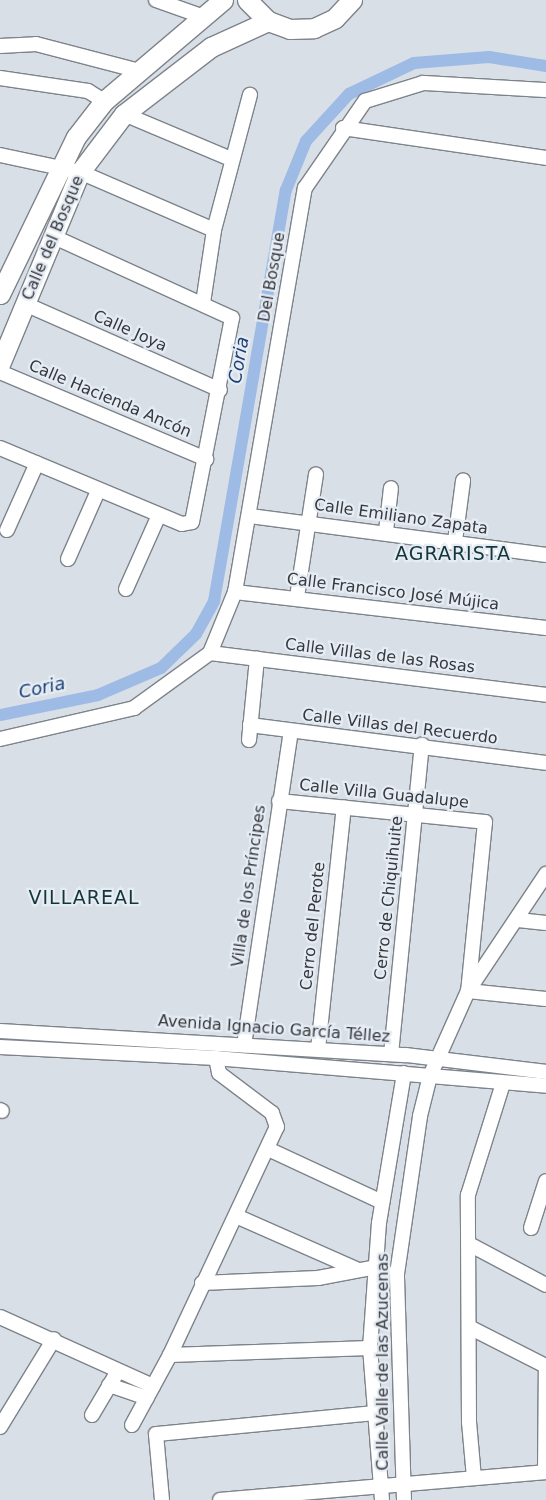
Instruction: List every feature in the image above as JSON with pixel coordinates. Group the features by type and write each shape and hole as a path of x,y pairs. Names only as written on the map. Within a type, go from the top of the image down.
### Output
{"street":[{"path":"156,0 204,17"},
{"name":"Calle del Bosque","path":"0,294 60,166 76,137 104,101 222,0"},
{"path":"247,0 268,22 290,30 314,28 335,18 352,0"},
{"name":"Calle del Bosque","path":"0,364 80,172 124,114 211,47 268,22"},
{"path":"0,46 36,44 140,71"},
{"path":"0,78 88,91 104,101"},
{"name":"Del Bosque","path":"210,653 235,592 250,516 305,188 343,128 365,102 423,83 546,90"},
{"path":"203,303 214,230 231,159 250,95"},
{"path":"124,114 231,159"},
{"path":"343,128 546,158"},
{"path":"0,155 60,166 80,172 214,230"},
{"path":"0,448 98,491 182,524 192,522 220,390 232,318 203,303 54,237"},
{"name":"Calle Joya","path":"26,304 220,390"},
{"name":"Calle Hacienda Ancón","path":"0,372 206,459"},
{"path":"7,530 37,463"},
{"path":"297,597 316,474"},
{"path":"455,541 462,481"},
{"path":"386,531 391,488"},
{"path":"68,559 98,491"},
{"path":"126,589 159,515"},
{"name":"Calle Emiliano Zapata","path":"250,516 386,531 546,555"},
{"name":"Calle Francisco José Mújica","path":"235,592 297,597 546,628"},
{"path":"0,739 134,708 210,653"},
{"name":"Calle Villas de las Rosas","path":"210,653 546,695"},
{"path":"248,740 257,658"},
{"name":"Calle Villas del Recuerdo","path":"250,725 291,732 422,745 546,763"},
{"name":"Villa de los Príncipes","path":"244,1045 279,801 291,732"},
{"name":"Cerro de Chiquihuite","path":"391,1054 422,745"},
{"name":"Calle Villa Guadalupe","path":"279,801 416,813 485,822 468,991"},
{"name":"Cerro del Perote","path":"318,1049 344,807"},
{"path":"546,874 518,920 468,991 546,999"},
{"path":"518,920 546,923"},
{"name":"Calle Valle de las Azucenas","path":"403,1494 397,1274 404,1206 430,1076 468,991"},
{"name":"Avenida Ignacio García Téllez","path":"0,1031 391,1054 546,1072"},
{"path":"66,1049 68,1034"},
{"name":"Avenida Ignacio García Téllez","path":"0,1046 216,1058 546,1086"},
{"path":"132,1425 170,1355 202,1283 268,1149 276,1127 272,1113 219,1073 216,1058"},
{"name":"Calle Valle de las Azucenas","path":"382,1494 373,1413 370,1348 382,1202 404,1073"},
{"path":"474,1478 469,1422 468,1195 503,1083"},
{"path":"268,1149 382,1202"},
{"path":"530,1228 546,1182"},
{"path":"236,1216 356,1269"},
{"path":"469,1244 546,1285"},
{"path":"202,1283 318,1278 356,1269 376,1267 397,1274"},
{"path":"0,1317 54,1339 118,1371 150,1392"},
{"path":"220,1500 403,1494 474,1478 546,1472 546,1366 468,1327"},
{"path":"0,1427 54,1339"},
{"path":"170,1355 370,1348"},
{"path":"92,1415 118,1371"},
{"path":"109,1385 150,1392"},
{"path":"162,1500 156,1434 373,1413"}],"waterway":[{"name":"Coria","path":"0,715 98,695 161,668 196,634 214,601 286,190 306,141 349,94 414,63 489,57 546,66"}],"district":[{"name":"AGRARISTA","path":"453,554"},
{"name":"VILLAREAL","path":"84,898"}]}
